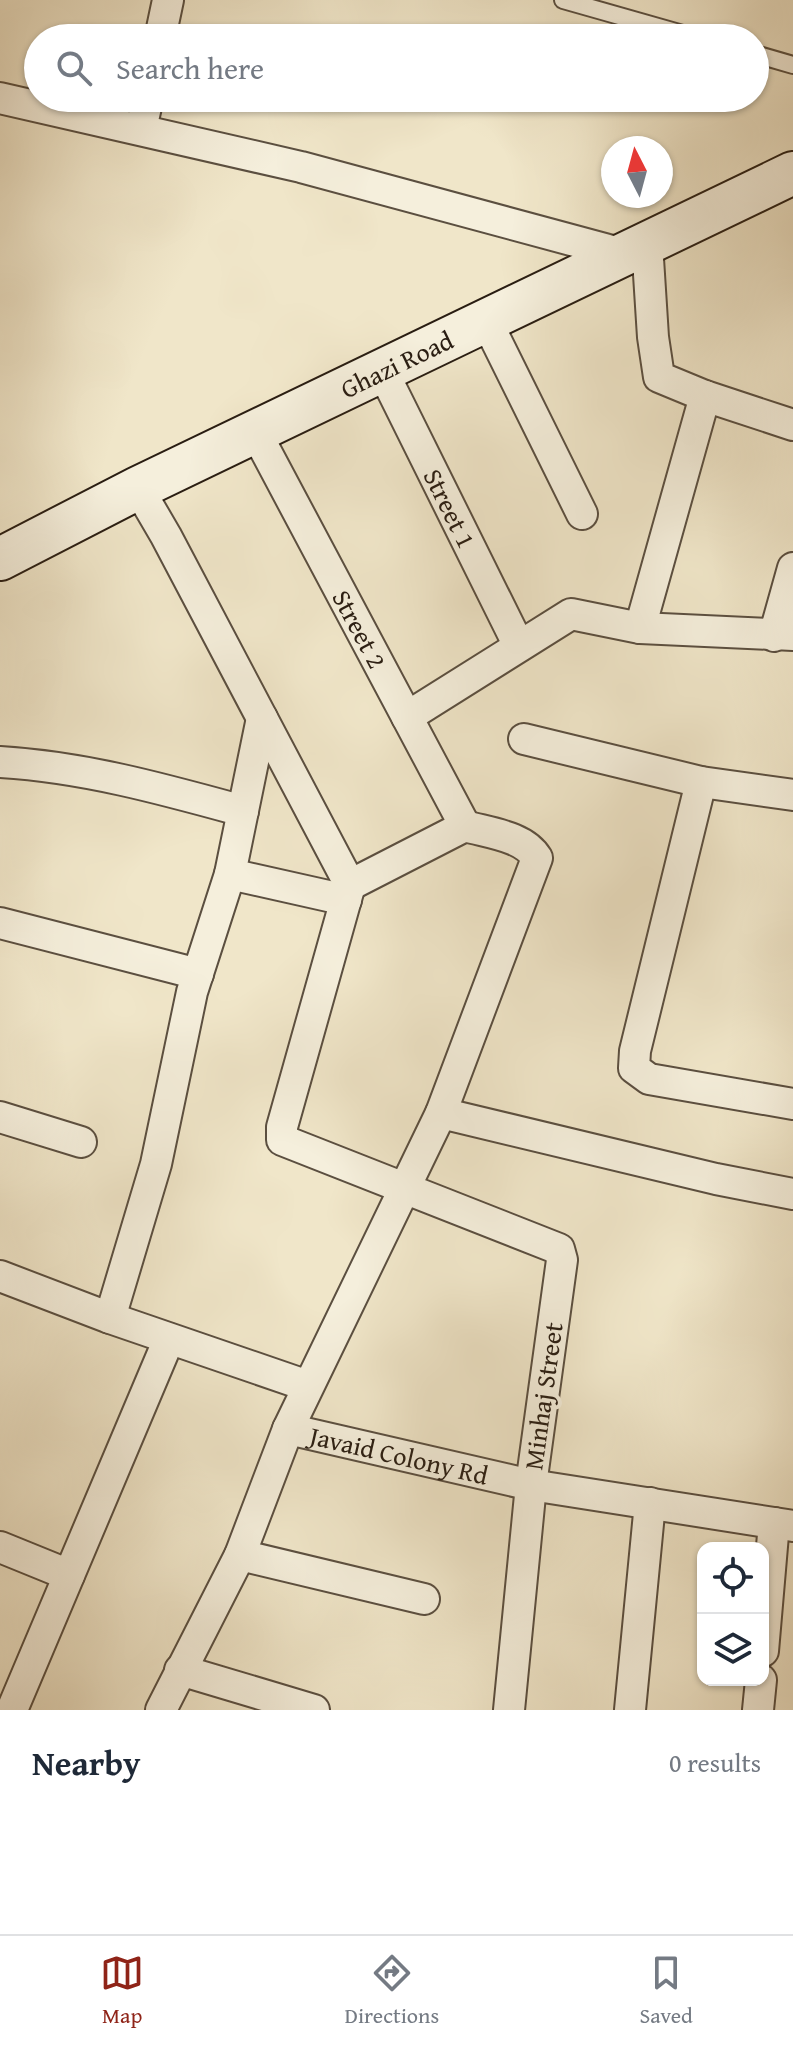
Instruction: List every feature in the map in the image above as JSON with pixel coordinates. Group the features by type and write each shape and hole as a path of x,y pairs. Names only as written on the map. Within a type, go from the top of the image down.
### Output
{"main road":[{"name":"Ghazi Road","path":"0,559 255,431 793,173"}],"street":[{"path":"163,24 168,0"},
{"path":"0,98 24,103"},
{"path":"64,112 635,248 659,377 793,425"},
{"path":"141,129 145,112"},
{"path":"486,320 582,514"},
{"name":"Street 1","path":"382,370 519,646"},
{"path":"640,628 705,396"},
{"name":"Street 2","path":"255,431 465,826"},
{"path":"138,488 262,718 348,893 282,1127 282,1140 403,1188"},
{"path":"407,717 571,614 640,628 784,635 793,568"},
{"path":"110,1318 156,1164 198,974 230,874 262,718"},
{"path":"524,739 701,782 793,795"},
{"path":"0,762 106,775 243,811"},
{"path":"701,782 635,1051 634,1068 649,1079 793,1104"},
{"path":"161,1710 240,1555 288,1429 441,1113 537,858 531,848 521,842 465,826 348,893 230,874"},
{"path":"0,923 198,974"},
{"path":"441,1113 716,1179 793,1194"},
{"path":"0,1117 81,1142"},
{"name":"Minhaj Street","path":"403,1188 559,1249 562,1260 531,1485 509,1710"},
{"path":"2,1285 110,1318 308,1386"},
{"path":"12,1710 169,1339"},
{"name":"Javaid Colony Rd","path":"288,1429 531,1485 783,1524"},
{"path":"630,1710 650,1503"},
{"path":"769,1614 783,1524"},
{"path":"0,1547 69,1575"},
{"path":"240,1555 424,1599"},
{"path":"180,1670 314,1710"},
{"path":"758,1710 760,1686"}],"lane":[{"path":"563,0 648,24"},
{"path":"769,58 793,65"}]}
